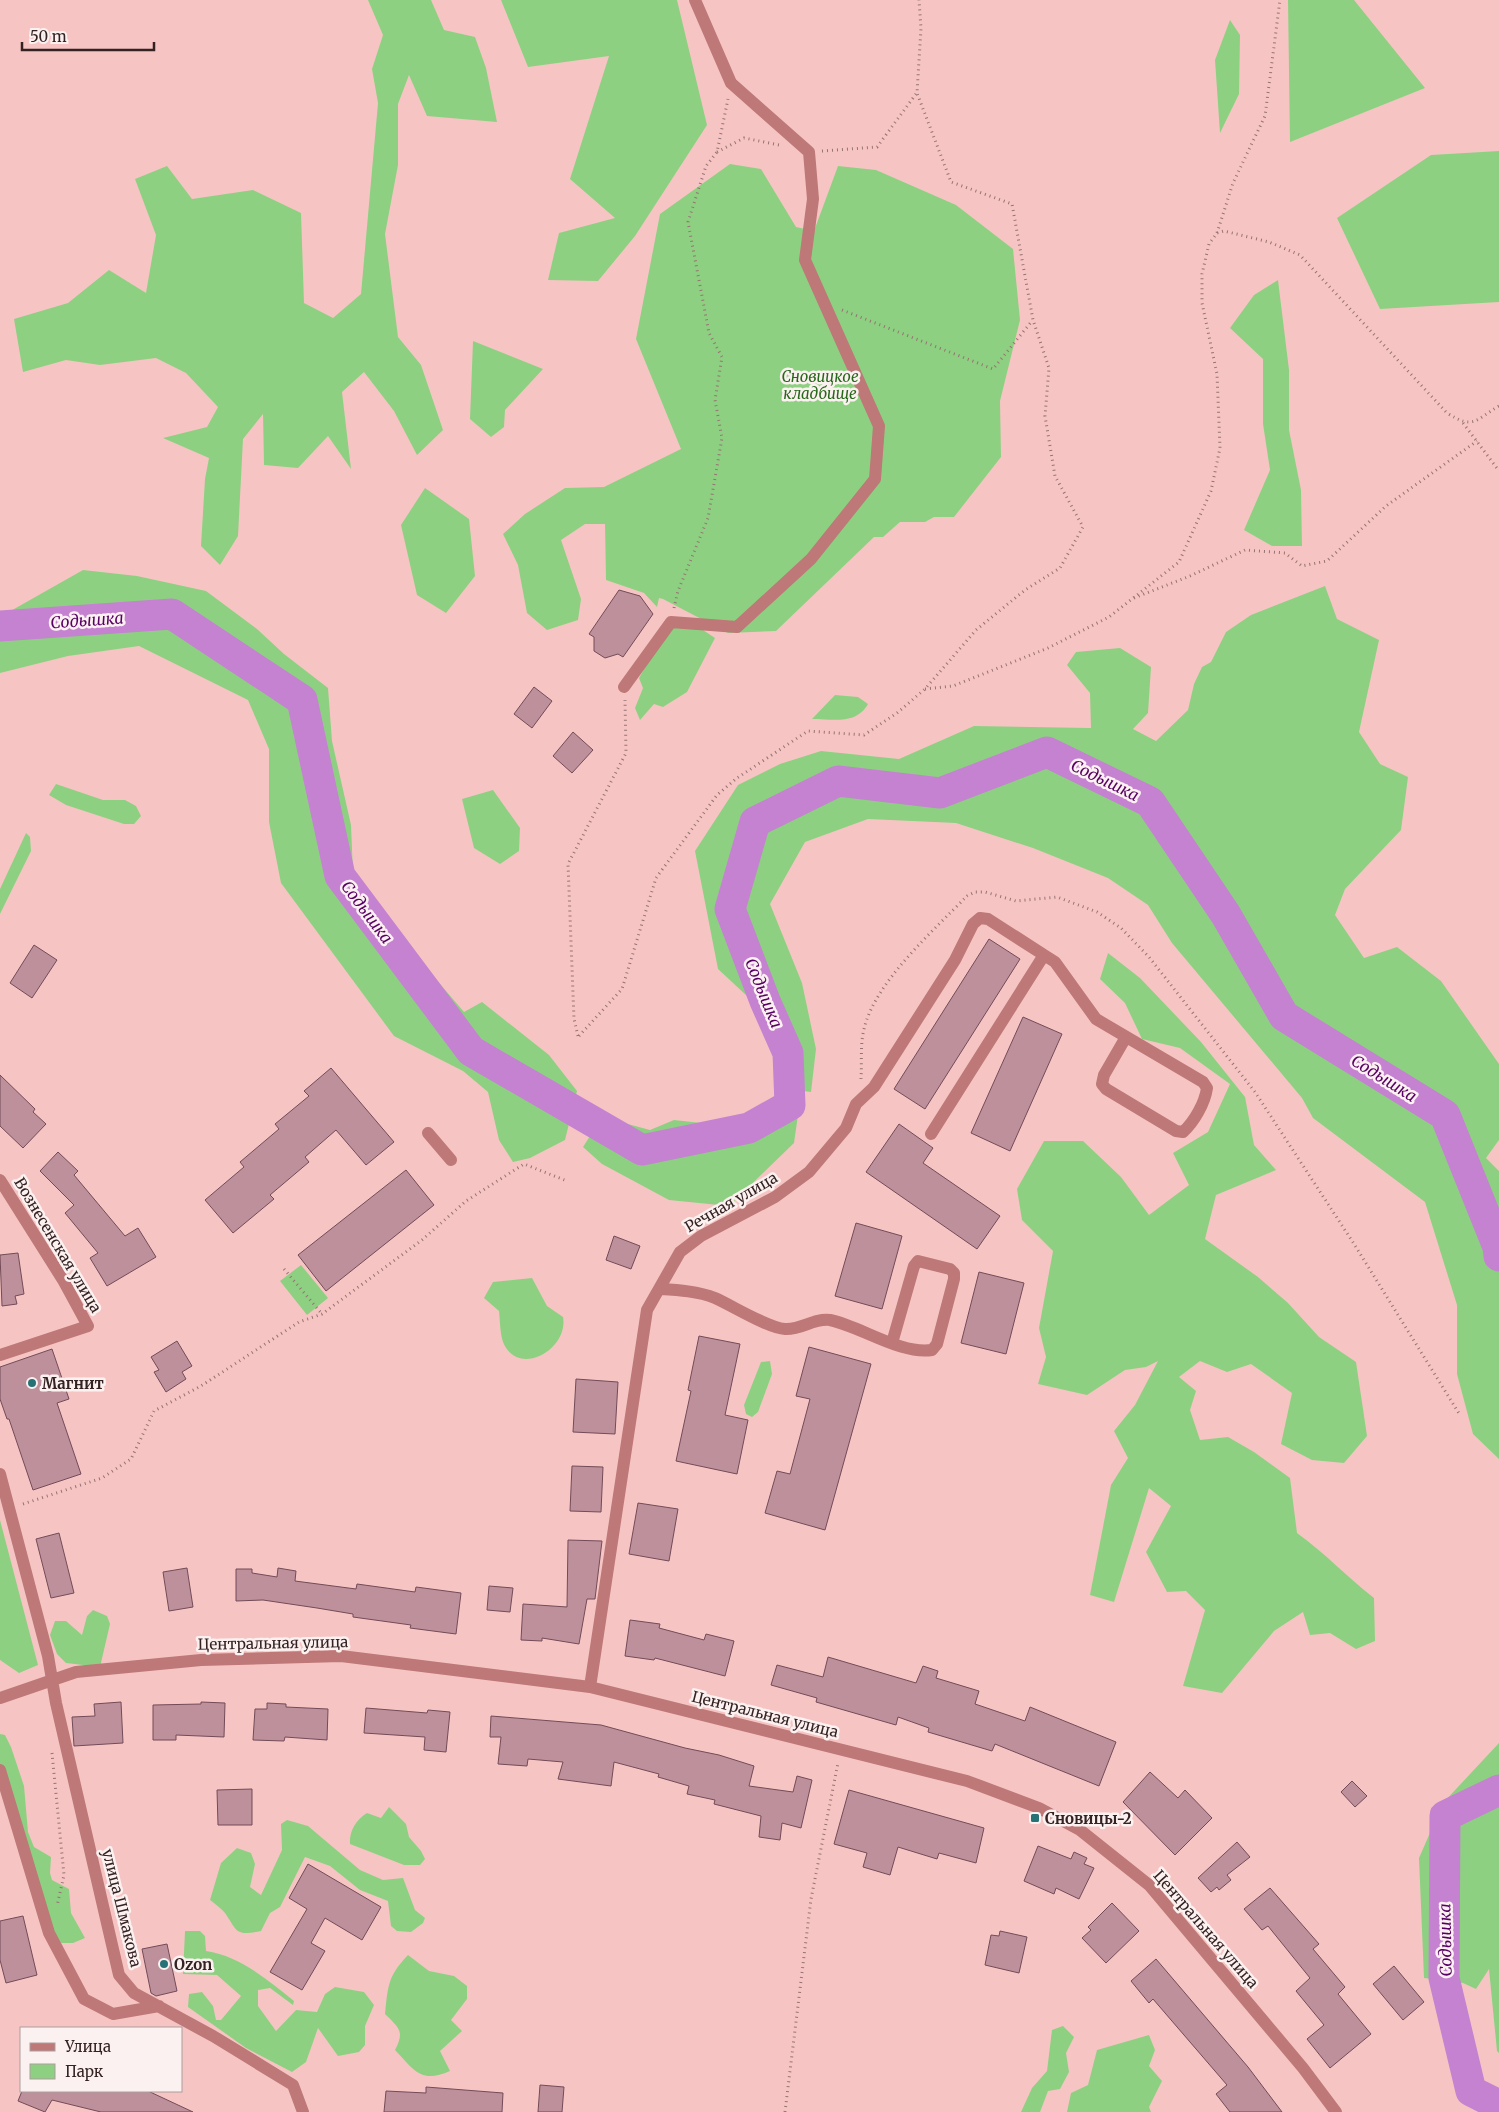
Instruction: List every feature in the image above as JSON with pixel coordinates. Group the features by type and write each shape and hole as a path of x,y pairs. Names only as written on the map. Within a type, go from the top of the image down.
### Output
{"street":[{"path":"624,687 671,622 736,627 811,559 875,479 878,426 805,260 813,199 809,152 732,83 695,0"},
{"path":"856,1104 874,1087 955,960 973,924 980,918 988,919 1055,962 1096,1019 1203,1082 1207,1088 1206,1096 1189,1126 1182,1132 1106,1090 1102,1084 1104,1075 1126,1037"},
{"path":"931,1134 1044,955"},
{"name":"Речная улица","path":"590,1687 646,1310 680,1252 694,1241 775,1197 809,1172 846,1128 856,1104"},
{"path":"428,1133 451,1160"},
{"name":"Вознесенская улица","path":"0,1180 63,1280 88,1326 0,1355"},
{"path":"658,1289 713,1297 784,1329 799,1328 814,1320 830,1320 892,1343 925,1351 932,1350 937,1344 954,1273 924,1262 918,1262 914,1266 892,1343"},
{"name":"улица Шмакова","path":"0,1474 48,1656 119,1974 134,1993 293,2085 303,2112"},
{"name":"Центральная улица","path":"0,1698 76,1672 201,1660 341,1656 590,1687 967,1781 1039,1808 1080,1830 1149,1885 1302,2068 1336,2112"},
{"path":"0,1770 49,1933 84,2000 113,2014 159,2006"}],"path":[{"path":"624,687 626,753 568,864 574,1019 579,1036 622,990 656,878 717,795 737,778 808,731 864,735 897,713 925,689 976,630 1025,590 1060,568 1083,527 1055,476 1045,416 1048,368 1032,320 1012,204 950,182 917,93 921,28 919,0"},
{"path":"925,689 952,686 1048,648 1109,617 1179,562 1211,491 1220,448 1217,374 1202,303 1202,274 1209,244 1217,233 1232,182 1265,116 1280,0"},
{"path":"717,152 732,83"},
{"path":"809,152 877,147 917,93"},
{"path":"671,622 678,591 708,518 722,438 715,400 722,357 709,332 688,222 706,166 717,152 744,138 781,146"},
{"path":"1217,233 1224,231 1239,234 1269,242 1300,255 1448,413 1462,423 1499,471"},
{"path":"825,303 994,369 1032,320"},
{"path":"1462,423 1473,422 1499,406"},
{"path":"1131,599 1190,576 1245,550 1284,553 1302,566 1327,561 1386,506 1476,441"},
{"path":"856,1104 861,1077 863,1030 870,1011 886,986 915,949 967,896 975,892 985,892 1016,901 1058,897 1097,912 1121,928 1149,958 1255,1092 1356,1246 1460,1415"},
{"path":"9,1509 102,1478 131,1459 154,1411 201,1386 300,1322 322,1314 422,1240 466,1201 524,1164 566,1181"},
{"path":"284,1269 322,1314"},
{"path":"45,1921 57,1906 64,1875 51,1756 54,1747"},
{"path":"785,2112 811,1899 841,1750"}],"green space":[{"path":"368,0 431,0 444,30 475,37 486,68 497,122 427,116 409,75 398,104 398,165 385,234 398,337 421,365 443,430 417,455 394,411 364,372 342,392 351,469 328,436 298,468 264,465 263,414 243,439 238,536 220,565 201,546 205,479 209,458 163,438 207,427 218,407 186,373 156,358 100,365 66,360 23,372 14,319 68,303 109,270 146,293 156,235 135,179 167,166 192,199 253,190 301,213 304,303 333,318 361,294 378,103 372,69 383,35"},
{"path":"501,0 677,0 707,125 635,236 598,281 548,280 559,233 615,218 570,179 609,56 528,67"},
{"path":"1288,0 1354,0 1425,88 1290,142"},
{"path":"1230,20 1240,35 1239,94 1220,133 1215,60"},
{"path":"1499,151 1499,302 1380,309 1337,218 1431,155"},
{"name":"Сновицкое кладбище","path":"730,164 761,169 796,227 814,231 838,166 876,170 956,205 1013,249 1020,320 1000,401 1001,457 954,517 934,517 925,522 900,522 883,537 874,537 776,631 728,633 663,599 659,598 657,607 644,593 606,580 605,524 585,524 561,540 581,599 578,620 547,630 527,613 518,565 503,534 525,514 565,488 604,487 681,449 636,339 660,214"},
{"path":"1278,280 1289,370 1289,430 1301,490 1302,546 1272,546 1244,530 1270,470 1263,424 1263,359 1230,328 1254,295"},
{"path":"473,341 543,369 505,410 504,427 491,437 470,419"},
{"path":"425,488 469,519 475,576 446,613 417,595 401,525"},
{"path":"83,570 137,576 206,591 257,629 284,654 328,688 332,741 351,825 353,874 411,950 464,1012 482,1002 549,1055 577,1091 565,1140 530,1158 513,1162 499,1140 488,1092 463,1071 394,1036 281,883 269,822 269,749 248,700 139,646 68,656 0,673 0,613 7,613"},
{"path":"1325,586 1337,619 1379,640 1359,732 1380,764 1408,777 1401,830 1345,889 1335,915 1364,958 1397,947 1441,981 1499,1064 1499,1140 1486,1158 1499,1171 1499,1459 1473,1434 1457,1374 1457,1305 1425,1202 1313,1118 1302,1098 1172,943 1148,905 1108,878 1033,848 956,823 868,819 805,842 770,904 802,983 816,1049 811,1092 797,1090 800,1045 718,969 695,851 738,785 780,764 821,751 899,759 974,726 1091,728 1090,693 1067,665 1076,652 1120,648 1151,667 1148,713 1133,729 1156,741 1188,710 1194,684 1202,667 1211,662 1226,632 1251,615"},
{"path":"694,624 715,638 687,692 663,707 654,704 640,720 635,708 643,688 639,678 668,627"},
{"path":"835,695 858,697 868,704 863,711 851,718 836,720 812,719"},
{"path":"56,784 103,800 125,800 136,806 141,816 134,824 124,824 66,805 49,795"},
{"path":"493,790 520,828 519,851 500,864 474,848 462,799"},
{"path":"26,833 30,837 31,851 0,914 0,889"},
{"path":"1108,953 1140,978 1201,1042 1245,1097 1254,1145 1276,1170 1216,1195 1205,1239 1258,1277 1288,1303 1319,1337 1356,1362 1367,1436 1344,1463 1312,1460 1281,1444 1292,1393 1251,1364 1227,1372 1200,1361 1179,1377 1196,1391 1190,1410 1200,1440 1228,1437 1254,1452 1290,1478 1297,1533 1374,1598 1375,1641 1356,1649 1330,1633 1310,1635 1303,1612 1274,1631 1222,1693 1183,1686 1205,1610 1186,1591 1167,1592 1146,1552 1171,1506 1149,1488 1114,1602 1090,1595 1111,1485 1128,1458 1114,1431 1135,1405 1158,1361 1146,1367 1125,1370 1087,1395 1038,1384 1046,1357 1039,1328 1053,1251 1022,1220 1017,1189 1044,1141 1083,1141 1121,1177 1149,1215 1189,1185 1173,1153 1208,1132 1230,1084 1180,1048 1142,1039 1125,1003 1100,979"},
{"path":"799,1108 794,1143 729,1206 669,1200 602,1164 583,1147 602,1117 650,1130 674,1120 710,1124"},
{"path":"301,1265 328,1298 307,1315 280,1281"},
{"path":"532,1278 547,1306 563,1317 563,1329 551,1349 530,1359 520,1358 510,1353 503,1342 499,1311 484,1298 493,1282"},
{"path":"770,1361 772,1374 758,1412 752,1417 746,1414 744,1405 761,1362"},
{"path":"0,1520 38,1665 19,1673 0,1660"},
{"path":"93,1610 107,1616 110,1624 100,1667 66,1663 57,1654 50,1635 55,1621 66,1621 82,1635 87,1616"},
{"path":"0,1734 5,1735 11,1747 24,1786 28,1832 34,1847 51,1857 50,1873 52,1880 69,1889 71,1913 85,1938 73,1943 61,1943 49,1927 0,1764"},
{"path":"1499,1743 1499,2053 1497,2051 1489,1969 1476,1989 1463,1983 1424,1978 1419,1858 1443,1803"},
{"path":"389,1807 406,1824 409,1837 421,1851 425,1859 420,1865 404,1865 350,1844 352,1830 360,1819 367,1813 381,1818"},
{"path":"287,1820 308,1826 360,1870 383,1880 403,1878 415,1910 425,1918 423,1923 411,1932 397,1931 391,1926 388,1901 360,1890 330,1866 305,1857 280,1907 270,1913 261,1931 242,1933 238,1931 223,1911 210,1900 221,1863 237,1848 251,1853 255,1864 250,1887 261,1895 282,1850 281,1824"},
{"path":"185,1931 200,1931 205,1936 206,1951 242,1963 264,1977 294,2001 293,2005 270,1988 258,1990 258,2006 276,2031 296,2010 317,2012 325,1994 335,1987 364,1992 374,2005 365,2026 365,2045 359,2052 338,2056 318,2028 306,2062 292,2072 246,2048 188,2007 189,1994 202,1992 213,2006 216,2020 221,2020 241,1996 217,1975 183,1974"},
{"path":"408,1955 429,1971 454,1976 467,1986 467,1999 451,2020 462,2031 440,2051 450,2071 440,2075 432,2076 419,2073 395,2050 400,2038 399,2030 385,2014 390,1981 396,1969"},
{"path":"1063,2026 1074,2037 1066,2053 1069,2072 1060,2089 1048,2091 1040,2112 1021,2112 1032,2088 1047,2071 1052,2030"},
{"path":"1149,2035 1155,2050 1149,2066 1162,2081 1149,2107 1151,2112 1067,2112 1071,2093 1088,2085 1097,2050"}],"building":[{"path":"619,590 640,596 653,614 623,657 618,654 605,658 594,651 594,637 589,634"},
{"path":"534,687 552,701 532,728 514,714"},
{"path":"573,732 593,750 572,773 553,756"},
{"path":"989,939 1020,959 925,1109 894,1089"},
{"path":"34,945 57,960 32,998 10,983"},
{"path":"1023,1017 1062,1034 1010,1151 971,1133"},
{"path":"331,1068 394,1142 366,1165 336,1130 305,1157 309,1162 270,1195 274,1199 233,1233 205,1200 244,1167 240,1162 279,1129 275,1124 309,1096 304,1091"},
{"path":"0,1075 35,1109 33,1112 46,1124 23,1148 0,1126"},
{"path":"899,1124 933,1148 923,1163 1000,1216 977,1249 866,1172"},
{"path":"58,1152 78,1171 74,1175 125,1236 138,1228 156,1257 107,1286 90,1258 98,1253 65,1213 74,1205 40,1171"},
{"path":"406,1170 434,1205 326,1291 298,1255"},
{"path":"856,1223 902,1236 882,1309 835,1296"},
{"path":"614,1236 640,1246 631,1269 606,1260"},
{"path":"18,1253 24,1294 15,1296 17,1304 2,1306 0,1255"},
{"path":"979,1272 1024,1283 1006,1354 961,1343"},
{"path":"699,1336 740,1344 725,1415 748,1420 737,1474 676,1461 691,1391 688,1390"},
{"path":"177,1341 192,1366 182,1372 186,1379 166,1392 154,1372 159,1370 151,1357"},
{"path":"809,1347 871,1364 825,1530 765,1513 777,1471 790,1474 810,1399 796,1396"},
{"path":"52,1349 69,1399 57,1403 81,1474 33,1490 9,1419 7,1419 0,1399 0,1367"},
{"path":"576,1379 618,1382 615,1434 573,1432"},
{"path":"572,1466 603,1467 601,1512 570,1511"},
{"path":"638,1503 678,1509 669,1561 629,1554"},
{"path":"59,1533 74,1593 51,1598 36,1539"},
{"path":"568,1540 602,1541 595,1599 587,1599 579,1644 542,1638 542,1641 521,1640 523,1604 567,1607"},
{"path":"187,1568 193,1607 169,1611 163,1572"},
{"path":"278,1568 296,1571 295,1581 356,1589 357,1584 415,1592 416,1587 461,1593 456,1634 410,1628 411,1625 353,1617 353,1614 317,1608 263,1600 236,1601 236,1569 252,1569 252,1573 277,1577"},
{"path":"489,1586 513,1588 510,1612 487,1610"},
{"path":"630,1620 660,1624 659,1628 704,1640 706,1634 734,1641 725,1676 655,1658 654,1660 625,1656"},
{"path":"828,1657 916,1683 923,1666 938,1671 936,1678 979,1691 975,1704 1025,1721 1030,1707 1116,1742 1099,1786 995,1744 992,1751 928,1732 929,1728 898,1717 896,1725 816,1702 817,1698 771,1685 777,1665 823,1677"},
{"path":"121,1702 123,1743 74,1746 72,1717 95,1716 94,1704"},
{"path":"201,1702 225,1703 224,1737 176,1735 176,1740 153,1740 153,1705 201,1704"},
{"path":"267,1703 286,1704 286,1707 328,1709 327,1740 285,1737 284,1741 253,1740 255,1709 267,1709"},
{"path":"366,1708 427,1713 428,1710 450,1712 446,1752 424,1750 425,1737 364,1733"},
{"path":"491,1716 601,1725 685,1748 719,1755 754,1766 749,1786 793,1792 797,1776 812,1780 801,1828 782,1823 780,1840 759,1837 761,1816 714,1804 715,1800 687,1794 689,1786 658,1777 659,1774 614,1762 611,1786 558,1779 563,1762 528,1759 527,1766 498,1764 501,1737 490,1737"},
{"path":"1150,1772 1178,1798 1185,1790 1212,1818 1175,1855 1123,1802"},
{"path":"1352,1781 1367,1796 1355,1807 1341,1792"},
{"path":"252,1789 252,1825 218,1825 217,1790"},
{"path":"849,1790 984,1828 976,1863 939,1853 937,1859 898,1847 890,1875 863,1867 867,1853 834,1844"},
{"path":"1237,1842 1250,1857 1227,1875 1231,1880 1219,1890 1217,1887 1211,1892 1198,1878"},
{"path":"1038,1846 1071,1859 1074,1852 1087,1858 1084,1864 1094,1868 1079,1899 1056,1888 1054,1894 1024,1881"},
{"path":"308,1864 381,1907 362,1940 325,1918 311,1943 325,1951 302,1990 270,1972 307,1909 289,1898"},
{"path":"1270,1888 1319,1944 1313,1949 1345,1987 1338,1994 1371,2034 1330,2068 1307,2039 1324,2025 1296,1991 1310,1978 1268,1926 1262,1930 1244,1909"},
{"path":"1112,1903 1139,1931 1106,1963 1082,1938 1091,1930 1088,1927"},
{"path":"23,1916 37,1975 6,1983 0,1960 0,1921"},
{"path":"1000,1931 1027,1937 1019,1973 985,1965 991,1935 999,1936"},
{"path":"167,1944 177,1991 156,1996 151,1993 142,1949"},
{"path":"1156,1959 1248,2067 1282,2112 1230,2112 1216,2094 1227,2085 1153,1999 1149,2003 1131,1981"},
{"path":"1394,1966 1424,2002 1403,2020 1373,1984"},
{"path":"540,2085 564,2087 562,2112 538,2112"},
{"path":"426,2087 503,2093 502,2112 384,2112 386,2091 426,2093"},
{"path":"22,2092 150,2092 193,2112 101,2112 52,2100 45,2112 18,2101"}],"waterway":[{"name":"Содышка","path":"0,626 172,614 302,700 340,876 471,1051 642,1150 749,1128 790,1105 788,1053 765,1001 730,909 755,822 838,781 940,793 1047,752 1150,802 1226,915 1284,1016 1445,1115 1498,1247 1499,1256"},
{"name":"Содышка","path":"1499,1790 1445,1816 1444,1978 1471,2091 1499,2105"}],"place":[{"name":"Магнит","path":"32,1383"},
{"name":"Сновицы-2","path":"1035,1818"},
{"name":"Ozon","path":"164,1964"}]}
